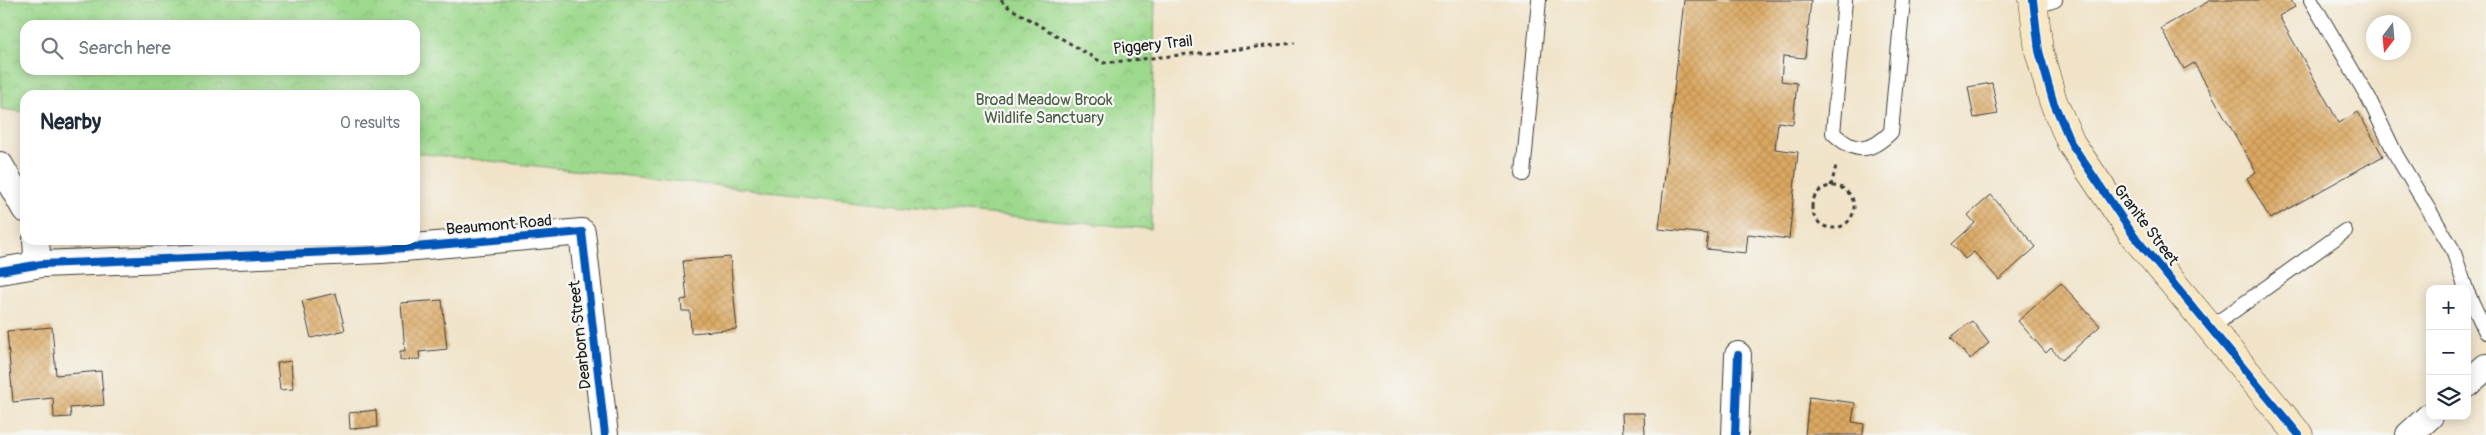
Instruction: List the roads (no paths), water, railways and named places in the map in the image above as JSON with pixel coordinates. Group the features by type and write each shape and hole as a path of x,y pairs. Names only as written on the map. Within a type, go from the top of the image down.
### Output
{"street":[{"name":"Granite Street","path":"2041,2 2039,51 2053,101 2071,143 2134,236 2299,435"},
{"path":"0,165 20,200"},
{"name":"Beaumont Road","path":"0,271 32,266 140,258 381,250 582,232"},
{"name":"Dearborn Street","path":"582,232 605,435"},
{"path":"32,266 37,254 36,245"},
{"path":"1735,433 1738,355"},
{"path":"2471,380 2486,367"},
{"path":"2409,435 2426,420"}],"lane":[{"path":"1523,174 1539,0"},
{"path":"1845,0 1833,133 1846,145 1862,149 1879,144 1891,132 1904,0"},
{"path":"2311,0 2369,99 2396,155 2452,250 2465,285"},
{"path":"2210,328 2345,231"},
{"path":"2471,299 2486,332"}],"park label":[{"name":"Broad Meadow Brook Wildlife Sanctuary","path":"1044,109"}]}
